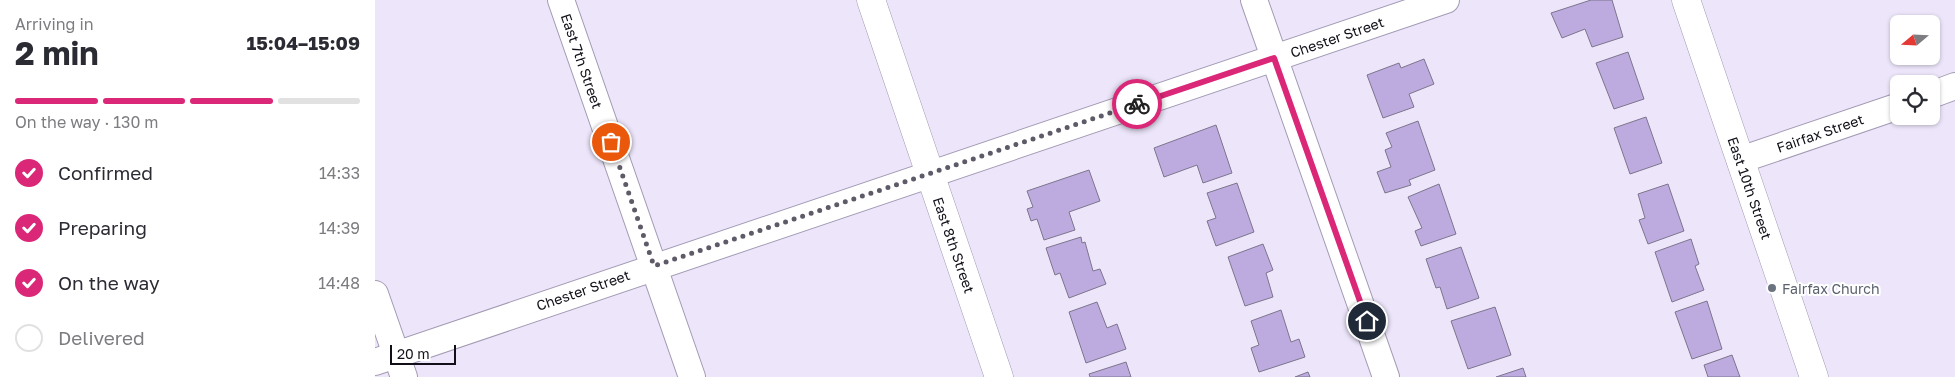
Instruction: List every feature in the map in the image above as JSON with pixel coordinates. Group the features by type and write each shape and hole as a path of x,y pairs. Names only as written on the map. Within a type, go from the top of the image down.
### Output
{"street":[{"name":"East 7th Street","path":"561,0 692,377"},
{"name":"East 8th Street","path":"871,0 999,377"},
{"path":"1254,0 1387,377"},
{"name":"Chester Street","path":"392,364 654,266 1446,0"},
{"name":"East 10th Street","path":"1685,0 1813,377"},
{"path":"1940,91 1955,86"},
{"name":"Fairfax Street","path":"1740,160 1890,109"},
{"path":"375,294 392,364"}],"building":[{"path":"1591,0 1612,0 1623,37 1592,47 1585,29 1562,38 1551,13"},
{"path":"1628,52 1644,99 1614,109 1596,63"},
{"path":"1424,59 1434,84 1409,94 1414,107 1383,118 1367,75 1399,63 1401,68"},
{"path":"1646,117 1662,163 1630,174 1614,128"},
{"path":"1418,121 1435,170 1409,180 1411,185 1385,193 1377,172 1391,167 1385,150 1392,147 1386,133"},
{"path":"1216,125 1232,173 1203,183 1197,165 1164,177 1154,148"},
{"path":"1089,170 1100,201 1069,212 1075,230 1044,240 1037,219 1031,221 1027,209 1033,207 1027,191"},
{"path":"1237,183 1254,232 1216,246 1207,221 1216,218 1207,193"},
{"path":"1439,184 1456,234 1421,246 1415,231 1422,228 1408,197"},
{"path":"1668,184 1684,231 1648,244 1639,220 1645,218 1638,194"},
{"path":"1081,237 1082,243 1085,242 1093,271 1100,269 1106,284 1069,298 1060,273 1055,275 1046,248"},
{"path":"1691,239 1699,264 1695,266 1704,290 1672,302 1655,252"},
{"path":"1263,244 1273,270 1266,273 1273,297 1245,306 1228,257"},
{"path":"1461,247 1479,298 1447,309 1440,287 1436,288 1426,259"},
{"path":"1707,301 1722,349 1692,359 1675,312"},
{"path":"1097,302 1107,328 1117,324 1126,349 1086,363 1069,312"},
{"path":"1495,307 1511,355 1468,369 1451,321"},
{"path":"1281,310 1291,342 1299,339 1305,357 1259,372 1251,348 1259,345 1251,321"},
{"path":"1732,355 1740,377 1708,377 1704,365"},
{"path":"1126,362 1131,377 1090,377 1089,374"},
{"path":"1523,368 1526,377 1496,377"},
{"path":"1308,372 1310,377 1295,377"}],"way so far":[{"path":"611,142 654,266 1137,104"}],"place":[{"name":"Fairfax Church","path":"1772,288"}],"route":[{"path":"1137,104 1274,58 1367,321"}]}
